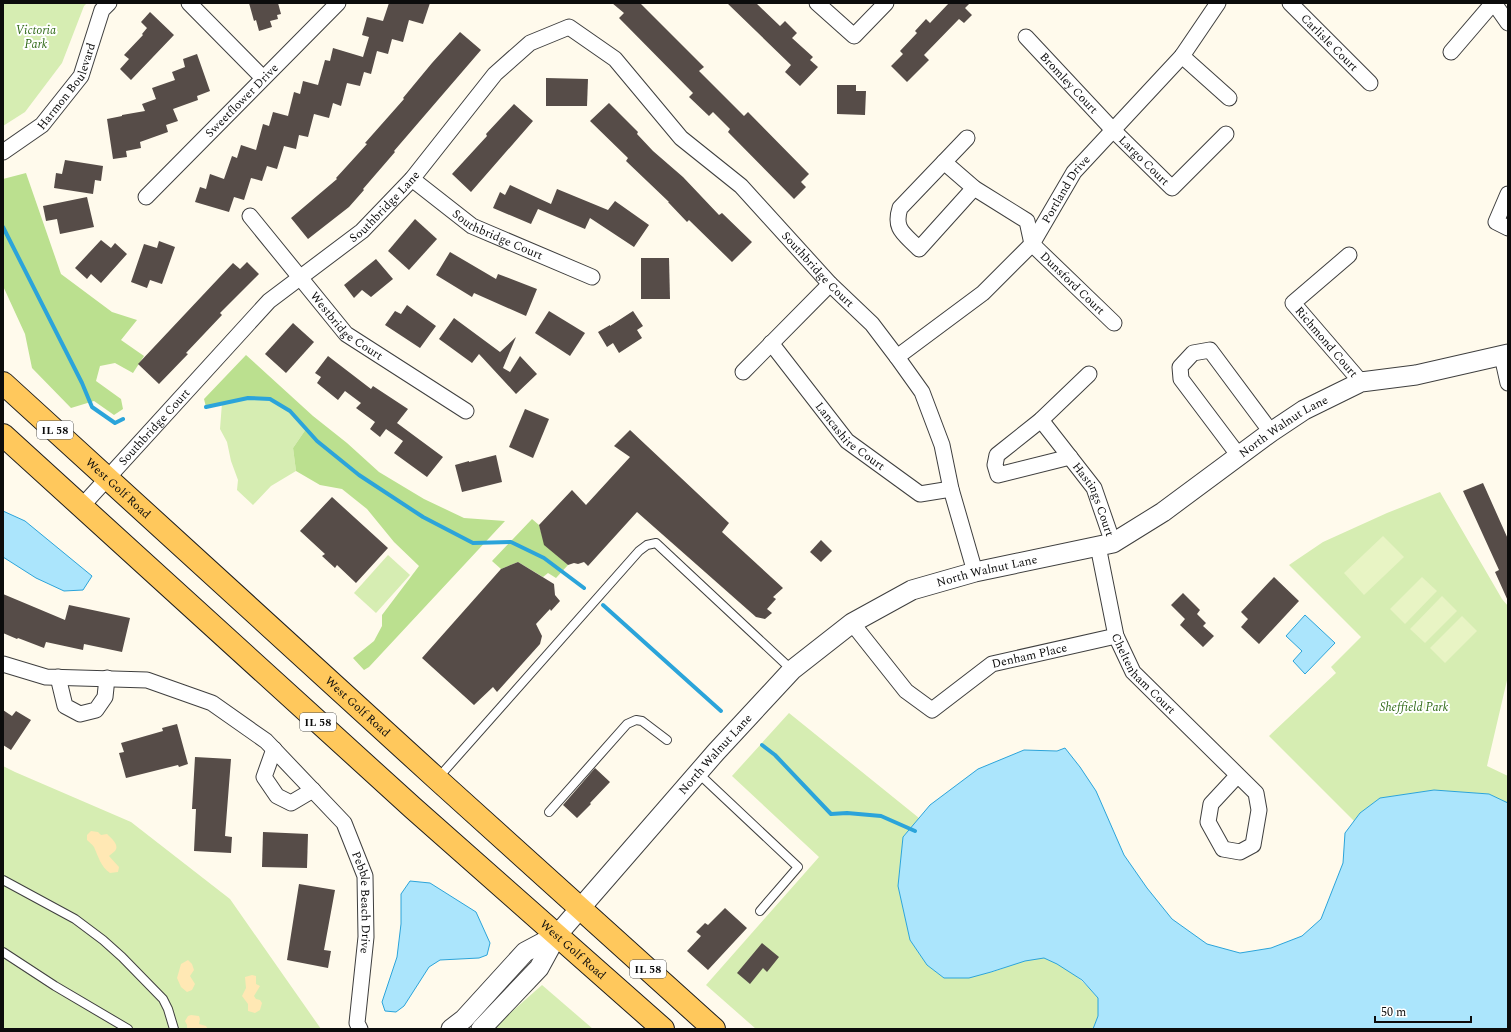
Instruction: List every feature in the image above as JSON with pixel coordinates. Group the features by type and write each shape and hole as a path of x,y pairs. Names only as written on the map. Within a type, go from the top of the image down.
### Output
{"main road":[{"name":"West Golf Road","path":"3,383 108,477 437,779 714,1029"},
{"name":"West Golf Road","path":"3,435 413,808 663,1029"}],"street":[{"name":"Harmon Boulevard","path":"3,152 42,125 80,76 102,10 109,3"},
{"path":"189,3 263,78"},
{"name":"Sweetflower Drive","path":"146,197 338,3"},
{"path":"817,3 854,36 886,3"},
{"name":"Carlisle Court","path":"1290,3 1370,83"},
{"path":"1451,52 1494,3 1508,23"},
{"name":"Portland Drive","path":"897,357 983,293 1032,244 1074,172 1182,56 1216,4"},
{"name":"Southbridge Lane","path":"193,383 269,301 362,231 412,179 495,74 530,43 569,27"},
{"name":"Southbridge Court","path":"569,27 615,59 681,138 741,186 830,284 872,324 897,357 922,392 942,444 951,489 975,572"},
{"name":"Bromley Court","path":"1026,37 1113,130"},
{"path":"1182,56 1229,98"},
{"name":"Largo Court","path":"1113,130 1172,188 1226,134"},
{"path":"967,138 900,208 897,222 899,227 919,249 974,188"},
{"path":"944,162 974,188 1027,221 1032,244"},
{"name":"Southbridge Court","path":"412,179 472,226 592,277"},
{"path":"1508,194 1496,222 1508,228"},
{"name":"Westbridge Court","path":"250,216 346,334 466,411"},
{"name":"Dunsford Court","path":"1032,244 1114,323"},
{"name":"Richmond Court","path":"1349,255 1293,303 1361,382"},
{"path":"743,372 830,284"},
{"name":"Lancashire Court","path":"771,343 847,441 920,494 951,489"},
{"path":"1239,456 1181,379 1180,367 1193,353 1210,350 1271,432"},
{"path":"1505,355 1508,383"},
{"name":"North Walnut Lane","path":"557,935 698,773 792,670 852,623 912,590 975,572 1106,545 1163,512 1271,432 1304,410 1361,382 1416,375 1505,355"},
{"name":"Hastings Court","path":"1070,456 998,475 995,465 997,455 1041,420 1088,374"},
{"name":"Southbridge Court","path":"82,506 193,383"},
{"name":"Hastings Court","path":"1041,420 1094,488 1106,545"},
{"name":"Cheltenham Court","path":"1106,545 1116,636 1133,672 1237,776 1256,793 1259,810 1253,845 1240,852 1223,849 1208,822 1211,804 1237,776"},
{"name":"Denham Place","path":"852,623 906,692 932,710 992,664 1116,636"},
{"name":"Pebble Beach Drive","path":"3,664 46,676 147,680 212,703 266,741 274,749 344,823 364,876 366,937 357,1023 360,1029"},
{"path":"58,677 65,706 80,714 96,710 105,697 107,678"},
{"path":"274,749 264,777 277,796 291,803 313,790"},
{"path":"451,1029 464,1020 525,952 557,935"},
{"path":"481,1029 540,968 557,935"}],"lane":[{"path":"437,779 639,551 647,545 656,543 792,670"},
{"path":"549,812 627,724 636,720 642,721 667,740"},
{"path":"698,773 798,867 760,911"},
{"path":"3,880 75,920 122,957 163,999 168,1009 174,1029"},
{"path":"3,952 55,986 128,1029"}],"green space":[{"name":"Victoria Park","path":"3,3 87,3 84,6 62,63 25,112 3,126"},
{"path":"26,173 61,274 112,312 137,320 121,340 144,356 133,373 115,363 100,366 96,381 121,399 123,409 114,415 94,401 71,408 32,368 25,334 3,286 3,179"},
{"path":"246,355 313,416 347,443 379,472 424,499 464,518 505,521 369,667 364,670 353,658 374,641 382,626 382,615 419,566 394,542 367,509 342,489 320,485 296,471 293,448 306,429 286,409 265,398 239,400 206,407 204,399"},
{"path":"248,398 270,399 290,411 306,429 293,448 296,471 271,486 253,505 237,490 238,480 231,461 227,442 220,429 222,403"},
{"name":"Sheffield Park","path":"1440,492 1502,599 1508,606 1508,676 1487,766 1508,776 1508,803 1489,794 1434,790 1380,798 1360,813 1354,821 1269,736 1336,673 1331,667 1361,637 1289,565 1323,542 1387,513"},
{"path":"532,519 539,525 545,545 568,565 556,578 548,573 543,577 518,562 501,569 492,561"},
{"path":"1383,536 1404,557 1364,595 1344,573"},
{"path":"388,555 410,575 376,613 354,593"},
{"path":"1422,577 1437,591 1405,624 1390,609"},
{"path":"1442,596 1457,611 1425,643 1410,629"},
{"path":"1462,616 1477,631 1445,663 1430,648"},
{"path":"789,713 919,818 903,837 898,886 910,940 927,965 944,978 986,973 1033,958 1045,958 1052,960 1074,974 1098,998 1098,1016 1093,1029 756,1029 706,985 819,857 732,776"},
{"path":"3,766 131,822 230,899 321,1029 3,1029"},
{"path":"542,985 593,1029 492,1029"}],"sand":[{"path":"91,831 98,832 101,835 107,834 116,844 115,851 109,856 119,867 118,872 110,873 102,865 94,847 87,840 87,835"},
{"path":"188,960 192,964 194,970 190,976 195,984 192,990 187,992 181,987 177,978 181,964"},
{"path":"252,975 256,976 256,984 260,986 254,996 262,1003 260,1010 255,1013 248,1011 248,1004 242,996 246,988 245,977"},
{"path":"188,1016 199,1016 199,1024 206,1026 208,1029 187,1029 185,1021"}],"water":[{"path":"3,511 25,521 92,576 83,590 64,591 36,578 3,557"},
{"path":"1305,615 1335,643 1305,674 1293,661 1302,651 1286,636"},
{"path":"1065,748 1096,791 1124,855 1147,888 1172,919 1207,944 1240,953 1271,948 1302,936 1321,919 1343,863 1345,833 1360,813 1380,798 1434,790 1489,794 1508,803 1508,1029 1093,1029 1098,1016 1098,998 1082,980 1057,964 1044,958 1025,961 969,978 944,978 927,965 910,940 898,886 903,837 930,805 978,769 1024,750 1057,751"},
{"path":"410,881 430,883 476,912 490,943 487,955 479,958 440,960 429,967 404,1006 396,1012 385,1011 382,1002 397,957 401,924 401,894"}],"building":[{"path":"249,3 278,3 281,14 277,15 278,19 270,21 272,27 259,31 256,20 254,21"},
{"path":"389,3 430,3 423,24 409,20 403,42 392,39 388,54 377,51 371,74 364,72 360,86 347,83 341,106 333,103 329,118 314,114 308,137 299,135 296,149 284,146 277,169 267,166 262,181 251,178 244,200 234,197 229,212 195,202 200,187 206,189 210,174 224,179 232,156 237,158 241,145 256,150 263,124 269,126 273,112 288,116 294,92 300,94 303,81 318,85 325,60 330,61 333,48 363,57 369,37 362,35 367,17 383,21"},
{"path":"612,3 640,3 704,67 699,71 744,116 748,112 809,174 801,182 806,187 794,199 728,132 730,129 713,112 709,116 689,97 693,93 619,18 624,13"},
{"path":"727,3 756,3 780,26 785,21 797,33 792,38 813,57 810,60 818,67 800,86 785,72 791,65"},
{"path":"949,3 970,3 965,8 972,15 964,23 959,19 924,55 929,60 907,82 891,66 903,54 900,51 917,33 915,31 926,19 930,23"},
{"path":"150,12 174,35 131,80 120,69 129,59 124,55 143,35 142,34 147,28 141,22"},
{"path":"460,32 481,50 394,151 395,152 349,207 308,239 291,218 337,179 336,178 367,144 365,143"},
{"path":"197,54 210,91 197,96 198,100 173,109 178,121 166,125 168,132 140,142 141,148 126,151 127,157 113,159 107,119 145,111 142,104 156,99 152,88 175,80 172,72 185,67 183,59"},
{"path":"546,78 588,79 587,106 546,106"},
{"path":"837,85 856,85 856,91 866,91 865,115 837,114"},
{"path":"609,103 638,132 637,134 653,151 683,177 719,215 722,213 752,242 732,262 689,220 687,222 669,202 626,161 628,158 590,121"},
{"path":"514,104 533,121 471,192 452,174"},
{"path":"65,160 103,166 101,181 95,180 93,194 54,188 56,173 62,174"},
{"path":"510,185 551,204 557,189 608,210 615,201 649,225 634,247 590,218 585,229 538,209 531,224 493,208 500,192 505,195"},
{"path":"87,197 94,227 60,234 57,219 46,221 43,206"},
{"path":"415,219 437,239 409,270 388,251"},
{"path":"101,240 111,248 115,243 127,254 101,283 91,274 87,279 75,268"},
{"path":"159,241 175,247 162,284 150,280 147,288 131,282 144,244 157,248"},
{"path":"450,252 496,279 498,274 537,289 526,316 474,293 472,297 436,275"},
{"path":"641,258 669,258 670,299 641,299"},
{"path":"376,259 393,279 371,297 362,290 354,298 344,285"},
{"path":"247,262 259,274 220,313 222,315 159,384 138,364 233,263 240,269"},
{"path":"407,305 436,326 420,348 385,325 395,311 401,314"},
{"path":"549,311 585,333 570,356 535,333"},
{"path":"633,311 643,326 637,330 642,338 619,353 613,343 607,347 598,332"},
{"path":"454,318 500,352 516,337 503,368 510,372 520,356 537,374 516,394 479,354 472,363 439,339"},
{"path":"293,323 314,342 286,373 265,354"},
{"path":"328,356 371,389 373,386 408,409 397,423 443,457 427,477 394,453 403,441 386,429 380,437 370,429 375,422 356,408 361,403 345,391 338,400 317,383 321,377 315,373"},
{"path":"525,409 549,419 533,458 509,447"},
{"path":"630,430 729,523 722,532 783,588 773,597 776,599 767,609 772,613 765,619 756,617 637,512 588,566 584,562 568,565 544,545 539,525 572,490 586,505 630,457 614,446"},
{"path":"496,455 502,482 462,492 455,465"},
{"path":"1483,483 1508,539 1508,601 1495,572 1499,570 1463,491"},
{"path":"332,497 388,548 356,583 337,565 335,568 322,556 325,554 300,531"},
{"path":"821,540 832,551 821,562 810,552"},
{"path":"518,562 554,584 555,595 560,601 536,624 542,636 540,644 497,692 493,687 474,705 422,658 501,569"},
{"path":"1274,577 1299,601 1259,644 1241,627 1248,619 1241,612"},
{"path":"1183,593 1200,610 1197,614 1206,623 1203,626 1214,636 1203,647 1180,625 1185,619 1171,605"},
{"path":"3,594 65,620 69,605 130,618 122,652 84,644 83,650 46,642 44,648 3,633"},
{"path":"3,710 12,716 16,711 31,720 11,750 3,745"},
{"path":"177,724 188,764 179,767 178,765 126,778 119,753 124,752 121,743 163,731 162,728"},
{"path":"195,757 231,759 225,836 232,837 231,853 194,851 196,809 192,809"},
{"path":"595,768 610,782 577,818 563,805"},
{"path":"263,832 308,834 307,868 262,867"},
{"path":"299,884 335,890 324,950 331,951 328,968 287,960"},
{"path":"725,908 747,928 708,970 687,951 701,936 696,932 705,923 708,925"},
{"path":"762,943 779,957 767,972 763,968 750,984 737,973"}],"waterway":[{"path":"3,227 82,383 92,407 115,423 123,419"},
{"path":"206,407 248,398 270,399 290,411 317,441 359,475 423,517 473,543 511,542 544,558 584,588"},
{"path":"603,605 721,711"},
{"path":"762,745 775,755 831,814 847,813 881,816 915,831"}]}
